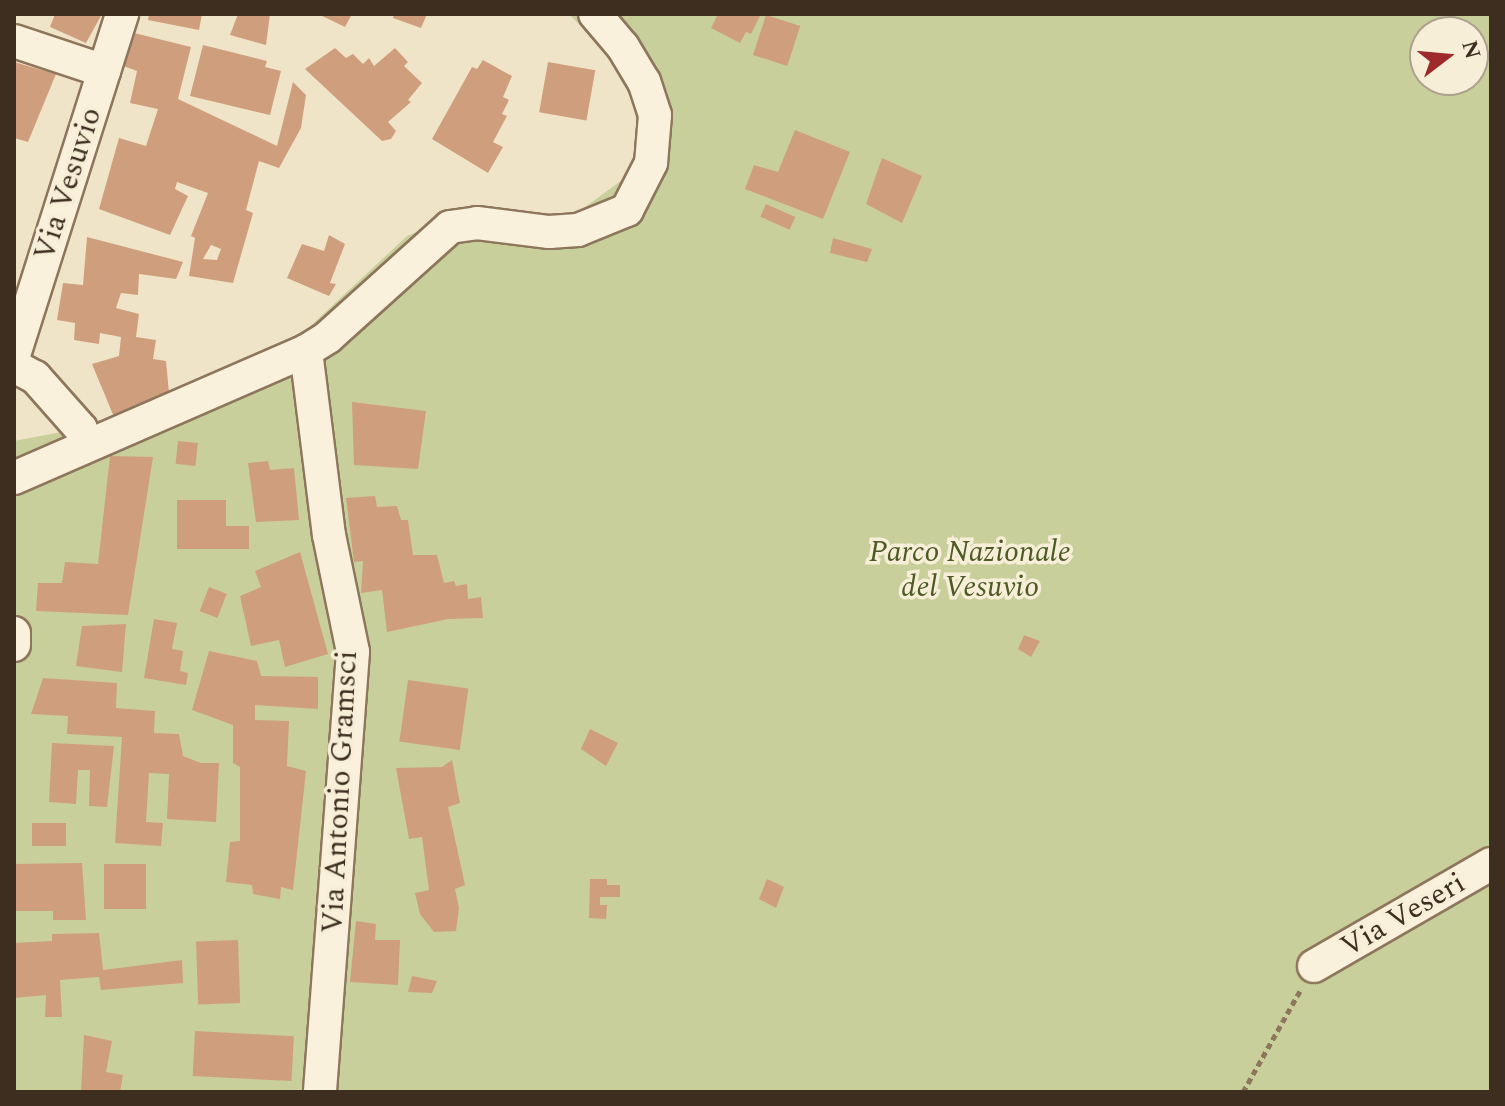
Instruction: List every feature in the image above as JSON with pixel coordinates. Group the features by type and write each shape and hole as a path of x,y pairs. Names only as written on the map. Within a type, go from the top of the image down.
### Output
{"street":[{"name":"Via Vesuvio","path":"14,355 122,14"},
{"path":"14,478 86,444 306,351 328,337 450,227 477,223 549,232 578,230 627,210 651,163 655,115 644,82 623,47 595,14"},
{"path":"14,41 104,71"},
{"name":"Via Antonio Gramsci","path":"306,351 329,535 353,652 320,1092"},
{"path":"14,366 35,377 81,429 86,444"},
{"path":"14,633 14,645"},
{"name":"Via Veseri","path":"1314,966 1491,864"}],"path":[{"path":"1243,1092 1314,966"}],"green space":[{"name":"Parco Nazionale del Vesuvio","path":"569,14 1491,14 1491,1092 14,1092 14,441 103,424 289,346 407,236 470,211 573,216 622,180 634,158 642,124 613,59"}],"building":[{"path":"55,14 102,14 86,43 50,27"},
{"path":"149,14 202,14 199,30 148,20"},
{"path":"238,14 270,14 266,45 230,35"},
{"path":"318,14 352,14 345,27"},
{"path":"394,14 427,14 421,28 393,18"},
{"path":"718,14 761,14 751,34 746,32 740,43 711,28"},
{"path":"766,15 800,26 787,66 753,55"},
{"path":"126,31 191,47 178,99 277,146 293,82 306,95 301,128 279,168 259,161 246,210 253,213 233,283 189,276 195,238 191,236 208,193 177,182 175,189 188,196 170,235 99,209 119,138 146,146 158,109 130,103 137,71 113,62","holes":["211,245 221,249 217,260 203,259"]},
{"path":"203,45 267,61 265,67 281,71 270,115 190,96"},
{"path":"335,48 346,58 353,54 363,64 369,58 374,66 395,48 408,62 404,66 422,83 408,100 411,102 388,122 396,131 391,139 382,141 305,69"},
{"path":"483,60 512,76 503,97 509,100 502,114 507,116 493,142 503,147 488,173 432,139 472,67 477,69"},
{"path":"14,62 56,74 28,142 14,138"},
{"path":"548,62 595,70 586,121 539,112"},
{"path":"795,130 850,152 823,219 745,189 754,165 778,172"},
{"path":"882,158 922,176 902,223 866,204"},
{"path":"766,204 795,217 790,230 760,217"},
{"path":"329,235 345,244 330,283 336,284 329,296 287,278 302,244 324,251"},
{"path":"87,237 183,262 176,279 139,274 138,295 121,293 116,308 139,314 136,337 156,340 153,359 166,361 169,393 114,417 92,364 119,356 121,337 100,333 99,344 74,340 75,323 57,320 63,283 83,285"},
{"path":"833,238 872,249 867,262 830,253"},
{"path":"352,402 426,411 418,469 354,465"},
{"path":"178,441 198,443 195,466 176,464"},
{"path":"110,456 153,457 128,615 36,611 38,583 62,583 65,562 98,564"},
{"path":"268,461 270,470 294,468 299,520 256,522 248,463"},
{"path":"375,496 377,507 397,506 401,520 408,520 413,555 437,555 444,583 454,581 456,586 467,584 468,599 481,597 483,618 448,619 387,632 382,590 361,593 363,561 354,562 346,498"},
{"path":"177,500 226,500 226,526 249,526 249,549 177,549"},
{"path":"300,552 328,654 285,667 279,640 251,646 240,596 261,587 255,571"},
{"path":"209,587 227,594 217,618 200,611"},
{"path":"154,619 177,623 172,649 183,651 180,671 188,673 186,685 144,678"},
{"path":"126,624 122,672 76,666 82,626"},
{"path":"1024,635 1040,641 1031,657 1018,649"},
{"path":"209,651 257,661 261,676 318,677 318,709 255,705 255,720 289,721 287,766 306,771 293,890 281,887 280,899 253,894 252,885 226,882 230,842 240,841 240,767 233,763 233,725 192,710"},
{"path":"43,678 117,683 116,708 155,711 154,733 179,734 183,756 201,763 219,763 216,822 167,819 169,774 149,773 146,822 163,823 161,846 115,843 122,737 67,734 68,716 31,714"},
{"path":"408,680 468,688 460,750 399,741"},
{"path":"590,729 618,743 606,766 581,749"},
{"path":"52,743 114,746 107,807 89,806 90,770 78,770 76,804 49,802"},
{"path":"452,760 460,803 448,807 465,885 455,889 459,908 456,931 434,932 420,914 415,893 429,890 422,837 409,839 396,768 442,767"},
{"path":"32,823 66,823 66,846 32,846"},
{"path":"82,863 86,920 53,920 53,911 14,911 14,864"},
{"path":"104,864 146,864 146,909 104,909"},
{"path":"590,879 607,879 607,885 620,885 620,897 600,897 600,905 607,905 606,919 589,918"},
{"path":"767,879 784,887 776,908 759,899"},
{"path":"356,921 376,924 375,940 400,940 398,985 350,982"},
{"path":"99,933 103,970 182,960 183,983 101,990 99,977 60,980 62,1017 45,1017 46,995 14,998 14,943 52,941 52,934"},
{"path":"238,940 240,1003 198,1004 196,941"},
{"path":"412,976 437,981 432,993 408,992"},
{"path":"195,1031 294,1036 292,1081 193,1076"},
{"path":"84,1035 112,1041 106,1072 123,1075 120,1092 81,1092"}]}
